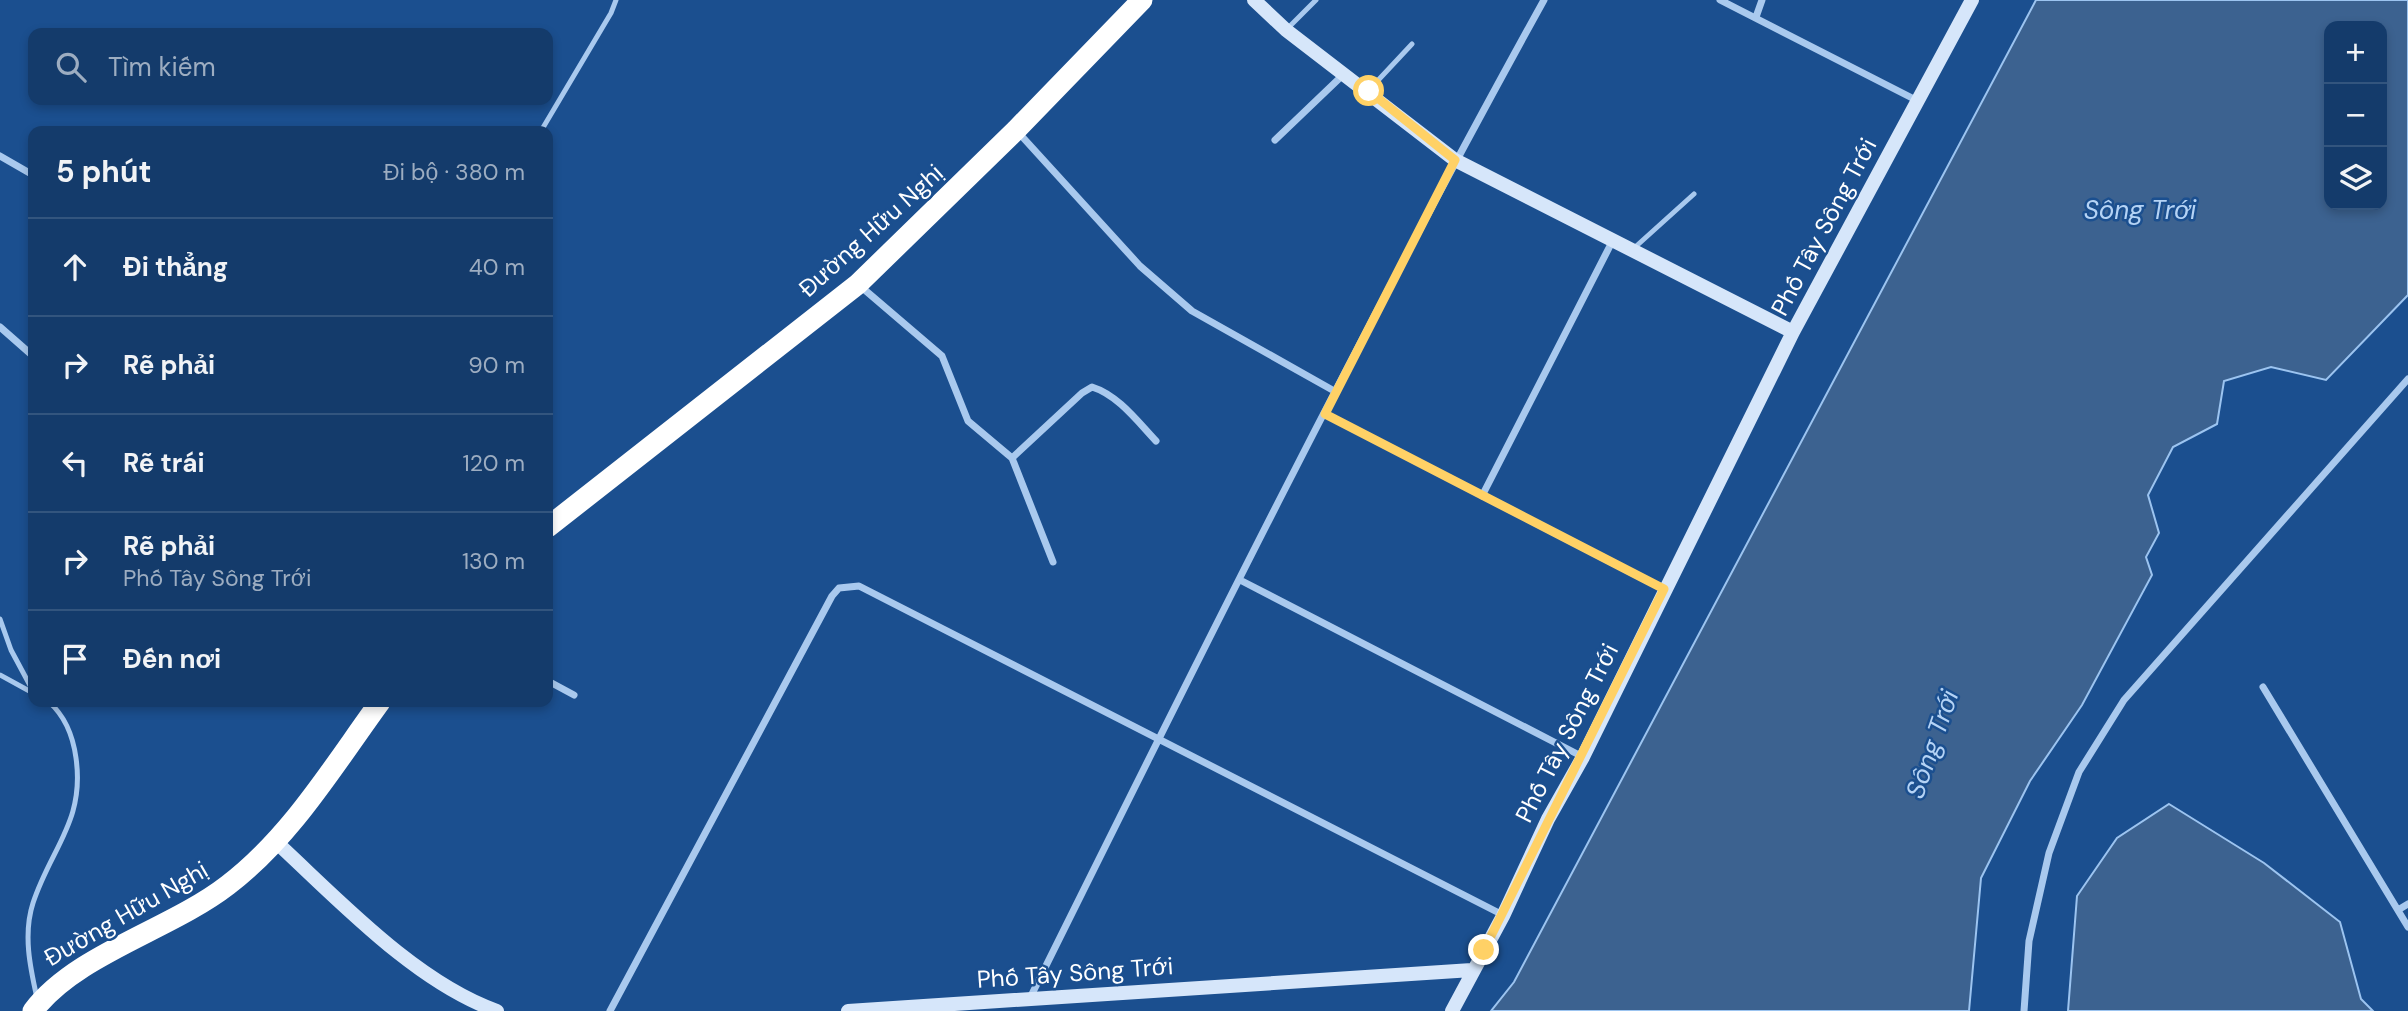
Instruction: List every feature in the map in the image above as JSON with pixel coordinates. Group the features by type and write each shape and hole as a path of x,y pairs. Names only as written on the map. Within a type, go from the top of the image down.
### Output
{"highway":[{"name":"Đường Hữu Nghị","path":"553,523 858,284 1016,130 1142,0"},
{"name":"Đường Hữu Nghị","path":"35,1008 48,991 74,973 170,922 228,885 275,841 376,707"}],"street":[{"path":"1254,0 1286,30 1369,91 1455,160 1793,332"},
{"path":"1030,999 1158,739 1455,160 1544,0"},
{"path":"1720,0 1918,101"},
{"path":"1756,17 1762,0"},
{"name":"Phố Tây Sông Trới","path":"848,1011 1472,970 1503,916 1548,819 1583,757 1793,332 1972,0"},
{"path":"1275,140 1345,73"},
{"path":"1016,130 1140,266 1192,311 1336,392"},
{"path":"0,156 28,172"},
{"path":"1482,496 1613,239"},
{"path":"858,284 933,345 947,365 968,421 1013,458 1054,562"},
{"path":"0,327 28,352"},
{"path":"2024,1011 2029,941 2049,853 2078,772 2124,700 2408,379"},
{"path":"1013,458 1082,393 1093,387 1118,403 1156,441"},
{"path":"1325,414 1664,589"},
{"path":"1240,580 1583,757"},
{"path":"610,1011 825,608 839,588 859,586 1503,916"},
{"path":"553,684 574,695"},
{"path":"2263,687 2408,927"},
{"path":"275,841 387,944 449,987 497,1011"},
{"path":"2398,910 2408,904"},
{"path":"1452,1011 1472,970"}],"lane":[{"path":"544,126 611,13 615,0"},
{"path":"1286,30 1316,0"},
{"path":"1369,91 1412,44"},
{"path":"1633,249 1694,194"},
{"path":"0,619 11,650 28,682"},
{"path":"0,675 28,689"},
{"path":"35,1008 27,953 33,904 71,823 80,784 75,746 66,721 53,707"}],"water":[{"name":"Sông Trới","path":"2036,0 2408,0 2408,295 2326,380 2271,367 2224,381 2217,424 2173,447 2148,495 2159,533 2146,557 2152,575 2082,705 2030,781 1981,878 1969,1011 1491,1011 1514,982"},
{"path":"2169,804 2264,863 2340,922 2361,999 2373,1011 2068,1011 2077,896 2117,838"}],"route":[{"path":"1369,91 1455,160 1325,414 1664,589 1583,757 1548,819 1503,916 1484,950"}]}
